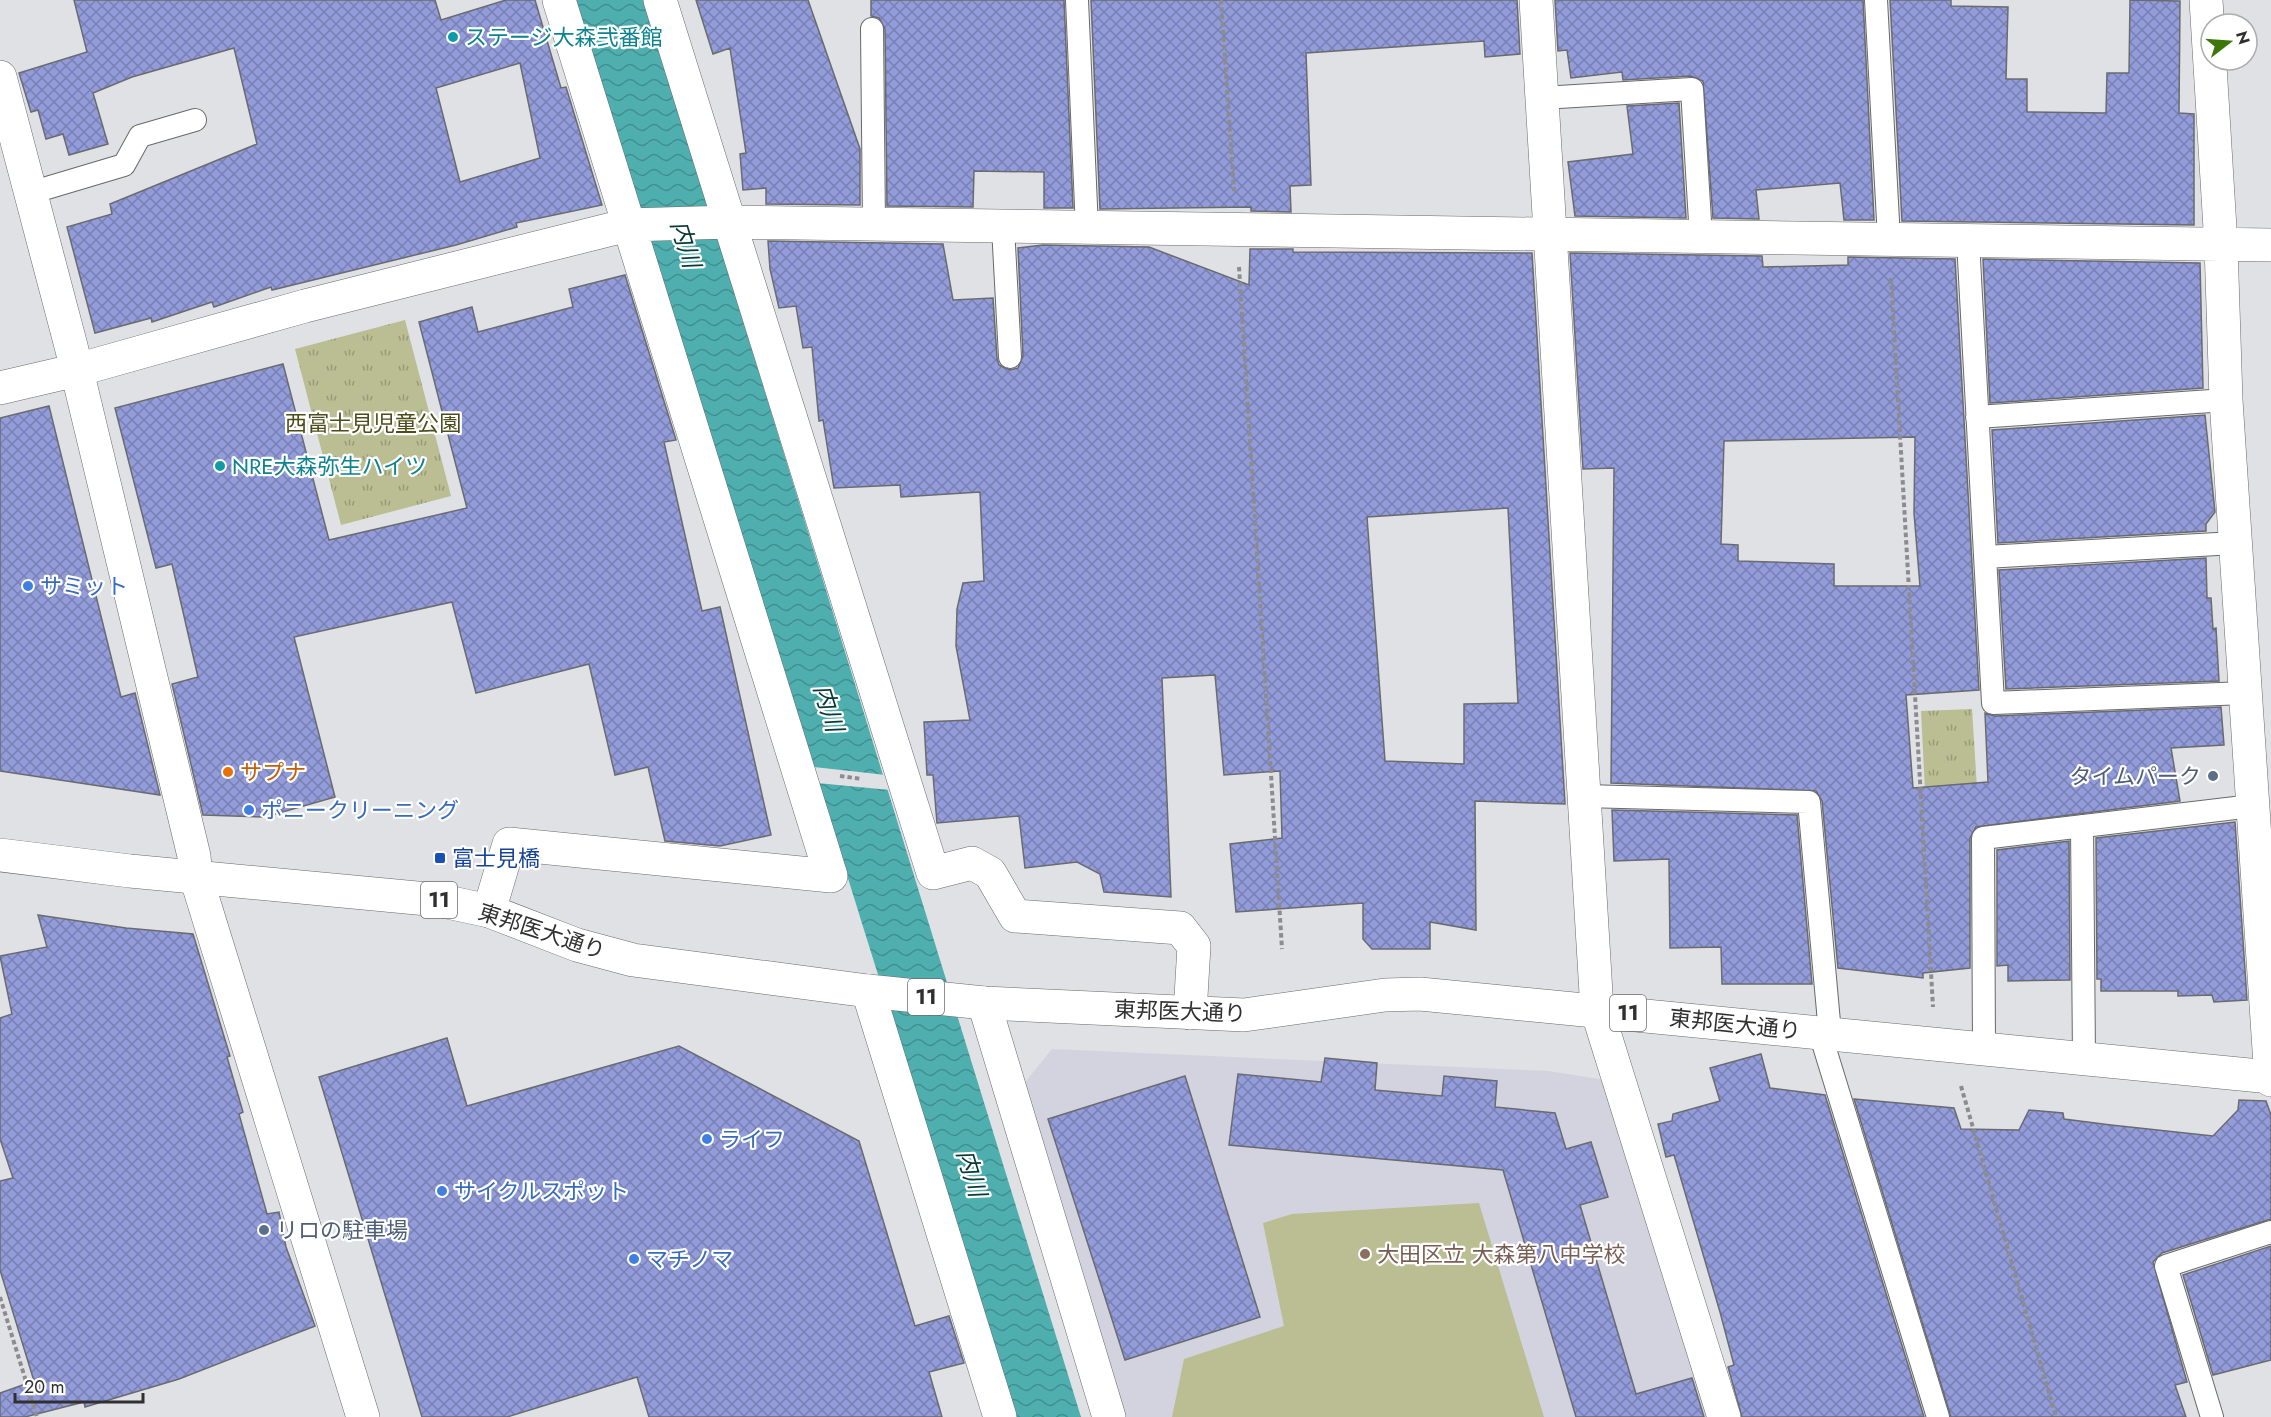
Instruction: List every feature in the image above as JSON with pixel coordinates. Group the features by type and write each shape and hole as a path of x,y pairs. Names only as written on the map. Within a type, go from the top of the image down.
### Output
{"street":[{"path":"489,911 509,844 831,876 559,0"},
{"path":"660,0 933,873 972,863 990,873 1015,916 1180,928 1194,946 1190,1013"},
{"path":"1536,0 1597,1010 1724,1417"},
{"path":"2206,0 2221,245 2226,400 2271,1078"},
{"path":"0,77 77,370 191,844 196,877 363,1417"},
{"path":"0,388 77,370 305,306 628,225 729,222 2271,245"},
{"name":"東邦医大通り","path":"0,855 196,877 438,900 489,911 577,945 633,960 868,991"},
{"path":"868,991 1000,1417"},
{"name":"11","path":"868,991 984,1003"},
{"name":"東邦医大通り","path":"984,1003 1244,1015 1385,994 1410,994 1597,1010 2271,1078"},
{"path":"984,1003 1109,1417"}],"lane":[{"path":"1077,0 1087,229"},
{"path":"1876,0 1888,240"},
{"path":"872,29 874,224"},
{"path":"1542,98 1692,89 1701,238"},
{"path":"30,193 124,165 140,136 195,120"},
{"path":"1003,227 1010,357"},
{"path":"1968,241 1993,703 2245,693"},
{"path":"1977,417 2226,400"},
{"path":"1985,557 2235,543"},
{"path":"1584,796 1809,802 1825,1033 1938,1417"},
{"path":"1984,1049 1983,838 2252,806"},
{"path":"2082,826 2084,1059"},
{"path":"2212,1417 2166,1266 2271,1232"}],"path":[{"path":"1221,0 1282,949"},
{"path":"1888,240 1934,1014"},
{"path":"835,776 868,779"},
{"path":"1949,1046 2056,1417"},
{"path":"0,1297 37,1417"}],"shaded area":[{"name":"大田区立 大森第八中学校","path":"1052,1049 1548,1071 1606,1080 1711,1417 1121,1417 1018,1091"}],"green space":[{"name":"西富士見児童公園","path":"405,320 451,496 341,525 295,349"},
{"path":"1972,709 1977,788 1925,791 1921,711"},
{"path":"1479,1203 1544,1417 1172,1417 1184,1359 1284,1326 1263,1223 1292,1214"}],"water":[{"name":"内川","path":"574,0 644,0 1081,1417 1016,1417"}],"pier":[{"path":"814,767 886,775 890,790 817,783"}],"building":[{"path":"74,0 435,0 441,20 506,0 535,0 561,88 566,87 602,205 516,223 517,227 456,245 272,290 271,287 214,307 212,302 152,322 151,318 95,333 67,227 112,214 110,204 257,144 234,48 132,77 93,93 108,144 69,155 63,134 46,139 38,110 31,112 19,73 87,52","holes":["520,63 540,158 460,182 436,88"]},
{"path":"696,0 808,0 860,149 860,205 766,204 766,188 743,190 740,154 746,153 730,48 713,54"},
{"path":"871,0 1064,0 1073,208 1044,208 1044,172 974,171 973,207 887,206 885,29 879,18 871,16"},
{"path":"1091,0 1517,0 1520,54 1485,57 1484,41 1306,53 1311,185 1290,186 1291,212 1251,211 1251,207 1100,209"},
{"path":"1555,0 1863,0 1874,220 1844,220 1840,183 1756,190 1759,219 1713,218 1703,81 1691,76 1623,80 1622,72 1571,78 1567,50 1558,51"},
{"path":"1890,0 1951,0 1951,6 2008,7 2006,79 2027,79 2027,112 2106,113 2107,73 2129,73 2130,0 2180,1 2179,113 2194,114 2194,225 1902,221"},
{"path":"1679,103 1686,218 1575,216 1568,162 1633,154 1627,106"},
{"path":"768,241 943,244 953,300 993,298 997,358 999,365 1010,370 1018,368 1023,356 1018,248 1043,245 1149,247 1249,285 1250,249 1293,249 1293,252 1532,253 1565,804 1475,801 1476,930 1430,922 1430,949 1372,949 1363,939 1363,903 1236,912 1230,844 1282,838 1280,771 1224,775 1215,675 1162,678 1171,897 1104,892 1100,874 1077,862 1025,868 1019,816 937,823 933,775 927,775 924,722 970,720 956,646 957,609 963,583 984,581 980,492 901,497 900,485 834,488 823,420 819,421 812,347 803,348 796,306 779,308 770,269","holes":["1508,508 1518,703 1464,704 1464,764 1385,761 1367,517"]},
{"path":"1570,253 1762,256 1763,267 1848,265 1848,257 1955,259 1979,690 1906,695 1913,788 1988,782 1985,713 1994,716 2221,707 2224,745 2171,748 2180,801 1976,827 1970,838 1970,968 1923,973 1923,978 1838,968 1822,801 1816,791 1611,783 1614,468 1583,469","holes":["1915,437 1914,513 1920,586 1834,586 1834,564 1738,561 1738,545 1721,544 1724,441"]},
{"path":"1983,259 2200,263 2203,388 1990,403"},
{"path":"625,275 676,440 664,442 702,611 720,607 771,835 720,846 665,841 648,767 615,775 589,664 476,693 452,602 294,637 335,797 265,817 203,815 172,684 198,677 172,564 156,568 115,408 283,364 329,540 467,508 419,322 472,307 478,332 573,307 569,289"},
{"path":"49,406 121,697 135,693 160,795 0,771 0,418"},
{"path":"2205,415 2215,512 2206,524 2206,531 1998,543 1992,430"},
{"path":"2206,558 2207,598 2211,598 2213,629 2216,628 2219,681 2006,689 1999,570"},
{"path":"1612,810 1797,815 1812,984 1722,984 1721,947 1670,948 1669,859 1614,861"},
{"path":"2235,822 2247,1000 2214,1002 2212,995 2178,996 2178,991 2101,991 2101,979 2097,979 2096,838"},
{"path":"2069,841 2070,980 2008,981 2008,965 1997,966 1997,850"},
{"path":"38,915 126,928 193,934 230,1056 227,1057 243,1112 239,1114 267,1214 279,1212 286,1247 315,1326 179,1379 85,1407 84,1402 25,1417 0,1417 0,1393 34,1381 0,1270 0,1181 13,1178 0,1139 0,1018 12,1014 0,956 47,947"},
{"name":"マチノマ","path":"447,1038 467,1106 679,1046 859,1141 915,1326 949,1316 964,1363 929,1372 942,1417 649,1417 637,1377 507,1417 422,1417 319,1077"},
{"path":"1761,1054 1770,1088 1825,1095 1924,1417 1742,1417 1728,1367 1734,1365 1720,1312 1674,1155 1666,1157 1658,1124 1672,1121 1673,1114 1720,1101 1710,1068"},
{"path":"1325,1058 1377,1063 1375,1090 1442,1096 1444,1076 1497,1081 1495,1107 1555,1113 1566,1149 1591,1142 1608,1197 1580,1205 1636,1394 1692,1378 1704,1417 1576,1417 1503,1170 1229,1145 1238,1074 1321,1082"},
{"path":"1185,1076 1260,1317 1125,1360 1048,1119"},
{"path":"1854,1099 1954,1108 1961,1129 2019,1130 2029,1110 2063,1113 2064,1119 2213,1136 2238,1110 2239,1100 2266,1101 2271,1115 2271,1219 2162,1253 2153,1262 2187,1382 2175,1385 2186,1417 1951,1417"},
{"path":"2271,1246 2271,1360 2213,1375 2183,1275"}],"place":[{"name":"ステージ大森弐番館","path":"453,37"},
{"name":"NRE大森弥生ハイツ","path":"220,466"},
{"name":"サミット","path":"28,586"},
{"name":"サプナ","path":"228,772"},
{"name":"タイムパーク","path":"2213,776"},
{"name":"ポニークリーニング","path":"249,810"},
{"name":"富士見橋","path":"440,858"},
{"name":"ライフ","path":"707,1139"},
{"name":"サイクルスポット","path":"442,1191"},
{"name":"リロの駐車場","path":"264,1230"},
{"name":"大田区立 大森第八中学校","path":"1365,1254"},
{"name":"マチノマ","path":"634,1259"}]}
